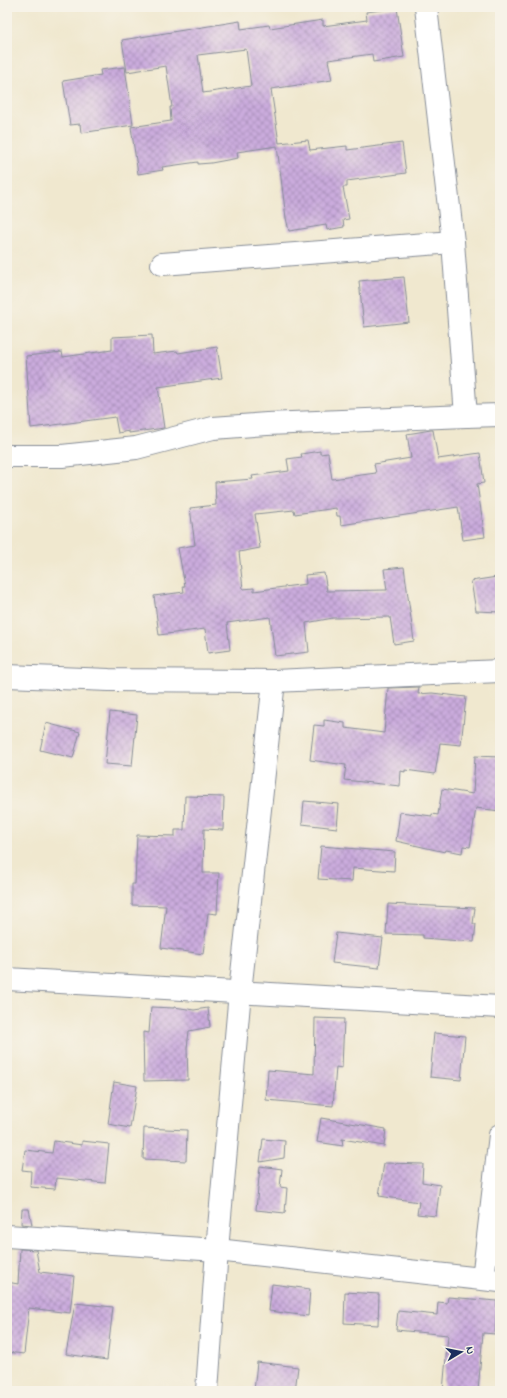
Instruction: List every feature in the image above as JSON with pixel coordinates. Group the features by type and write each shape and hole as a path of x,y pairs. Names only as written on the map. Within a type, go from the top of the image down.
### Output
{"street":[{"path":"426,7 453,242 466,416"},
{"path":"162,264 453,242"},
{"path":"7,456 62,456 136,448 213,428 500,415"},
{"path":"7,676 109,680 274,681 500,671"},
{"path":"207,1391 217,1250 240,992 274,681"},
{"path":"7,978 500,1007"},
{"path":"7,1236 217,1250 492,1280 500,1135"}],"building":[{"path":"397,8 404,57 373,62 372,54 328,60 332,80 271,89 279,143 308,140 310,150 347,146 347,150 402,143 406,173 347,181 347,187 343,187 349,219 343,220 344,227 327,230 326,225 289,231 277,146 237,152 238,158 211,163 198,164 198,162 162,167 163,170 138,174 131,127 171,121 170,107 172,107 166,66 127,72 122,40 240,21 241,29 269,25 270,28 323,20 323,26 367,20 366,12","holes":["246,49 251,86 203,93 198,55"]},
{"path":"125,67 133,125 81,133 80,124 70,125 63,81 101,75 100,70"},
{"path":"404,277 409,322 364,327 359,281"},
{"path":"152,335 153,354 177,351 178,353 217,347 222,378 158,387 164,428 118,433 115,417 31,428 26,356 62,352 63,357 112,350 112,337"},
{"path":"433,430 438,459 480,453 484,483 477,484 485,537 463,540 458,507 341,525 340,516 337,516 336,508 295,514 294,510 255,514 260,548 239,552 243,589 254,588 254,591 306,584 305,575 324,573 327,591 387,590 384,569 404,567 414,641 394,644 390,617 333,618 306,623 309,652 275,656 270,617 227,623 230,650 208,653 205,629 159,635 154,596 184,592 183,586 185,586 178,548 195,545 190,508 216,505 215,482 253,479 252,476 289,471 287,459 302,457 301,454 320,451 320,454 328,453 332,479 376,473 374,464 411,458 407,434"},
{"path":"497,577 500,595 500,612 476,611 471,581"},
{"path":"419,687 418,694 432,693 466,697 461,745 440,743 435,774 405,770 405,772 401,771 400,786 344,780 346,765 310,760 314,725 324,726 324,720 345,723 345,728 384,733 388,688"},
{"path":"110,712 137,715 132,766 105,764"},
{"path":"46,723 80,732 73,758 40,750"},
{"path":"475,756 500,757 500,811 476,808 470,847 463,846 462,853 446,850 445,852 396,841 400,812 432,816 432,814 438,815 442,789 473,794"},
{"path":"185,796 224,797 223,830 204,829 203,873 219,873 217,914 208,913 203,954 161,948 166,906 132,905 132,884 135,884 137,835 175,836 175,830 184,830"},
{"path":"304,801 339,804 337,828 302,824"},
{"path":"321,846 395,852 394,871 353,868 352,881 318,879"},
{"path":"388,904 475,908 473,924 476,924 474,942 423,938 423,935 386,934"},
{"path":"336,933 383,938 379,968 332,963"},
{"path":"151,1007 174,1007 194,1010 208,1008 210,1027 189,1031 187,1048 188,1080 144,1081 143,1032 149,1033"},
{"path":"315,1018 344,1019 342,1068 336,1067 333,1106 266,1100 268,1070 314,1074"},
{"path":"434,1033 465,1036 461,1080 430,1077"},
{"path":"114,1082 137,1086 130,1128 108,1124"},
{"path":"321,1118 386,1129 384,1146 342,1139 343,1146 317,1142"},
{"path":"144,1128 187,1130 186,1161 143,1159"},
{"path":"263,1139 285,1141 284,1158 260,1162"},
{"path":"54,1141 82,1145 82,1141 109,1144 105,1183 56,1178 55,1189 30,1187 31,1171 22,1170 25,1150 52,1153"},
{"path":"384,1163 423,1164 422,1182 440,1185 436,1216 417,1214 419,1202 379,1196"},
{"path":"260,1166 282,1169 280,1187 287,1188 285,1213 256,1210"},
{"path":"22,1209 29,1209 32,1225 21,1224"},
{"path":"20,1249 36,1250 40,1272 74,1276 70,1313 29,1308 24,1354 7,1352 7,1282 18,1284"},
{"path":"272,1284 310,1289 308,1316 269,1311"},
{"path":"345,1292 379,1294 378,1325 344,1323"},
{"path":"448,1297 497,1301 495,1334 483,1333 478,1391 443,1391 448,1335 396,1330 398,1311 437,1315 438,1302 447,1303"},
{"path":"75,1303 113,1307 107,1360 66,1354"},
{"path":"257,1362 298,1367 295,1391 254,1391"}]}
